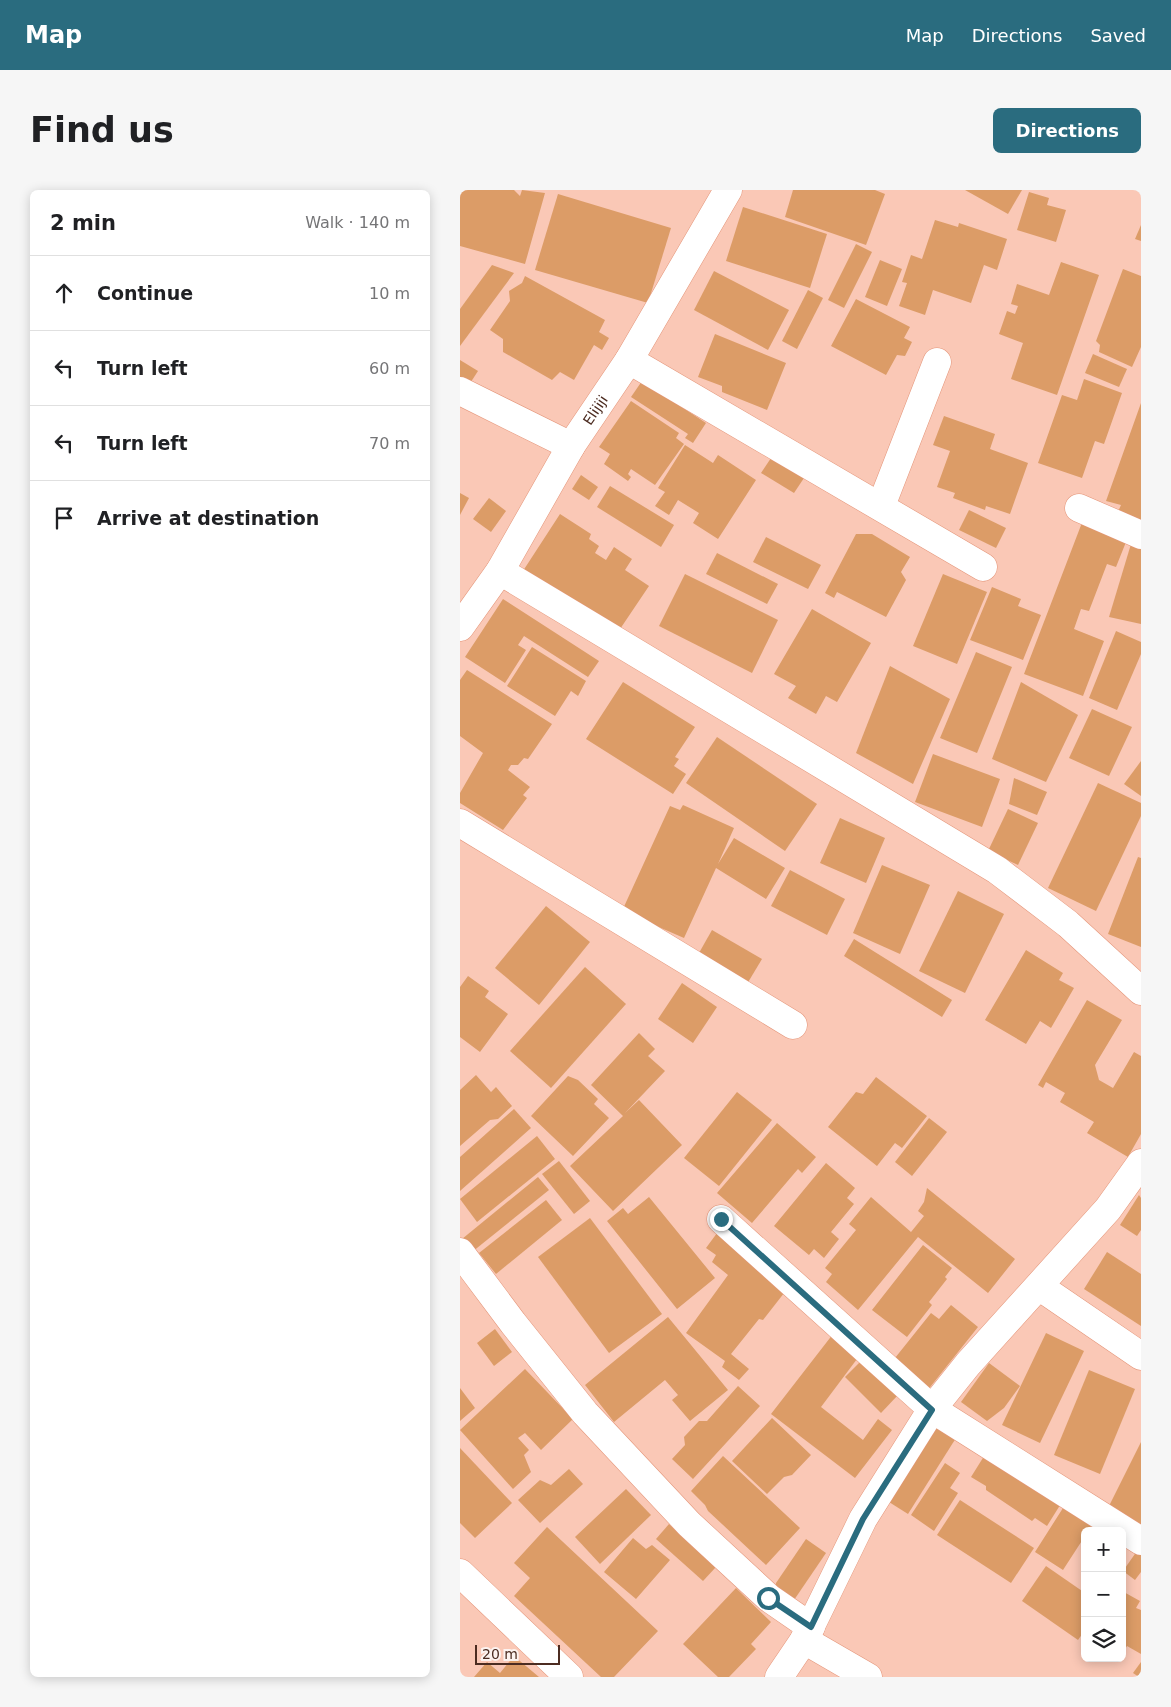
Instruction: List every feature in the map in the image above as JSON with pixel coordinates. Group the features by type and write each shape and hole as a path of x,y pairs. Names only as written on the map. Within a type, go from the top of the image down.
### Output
{"street":[{"name":"Elijiji","path":"460,627 500,571 571,446 629,360 728,190"},
{"path":"629,360 983,567"},
{"path":"881,506 937,362"},
{"path":"460,391 571,446"},
{"path":"1079,508 1141,535"},
{"path":"500,571 997,870 1068,924 1141,991"},
{"path":"460,823 794,1025"},
{"path":"778,1677 808,1634 863,1519 932,1410 968,1364 1040,1288 1108,1209 1141,1163"},
{"path":"721,1219 932,1410 1141,1541"},
{"path":"460,1252 513,1323 585,1412 682,1517 808,1634 868,1677"},
{"path":"1040,1288 1141,1356"},
{"path":"460,1573 570,1677"}],"building":[{"path":"460,190 514,190 520,196 522,190 545,193 525,264 460,246"},
{"path":"793,190 875,190 885,194 866,245 785,217"},
{"path":"965,190 1022,190 1008,214"},
{"path":"1029,192 1049,198 1047,205 1066,210 1056,242 1017,230"},
{"path":"558,194 671,228 648,303 535,270"},
{"path":"743,207 827,234 810,288 726,261"},
{"path":"935,220 958,227 959,223 1007,239 997,270 984,265 971,303 933,290 925,315 899,306 907,283 902,282 911,255 922,259"},
{"path":"1141,225 1141,241 1135,239"},
{"path":"856,244 872,252 844,308 828,300"},
{"path":"880,260 902,269 887,306 865,297"},
{"path":"1061,262 1099,275 1057,395 1011,379 1023,343 999,334 1007,311 1015,314 1018,306 1011,304 1017,284 1049,295"},
{"path":"492,265 514,273 460,346 460,309"},
{"path":"1123,269 1141,276 1141,347 1132,367 1099,352 1100,345 1096,341"},
{"path":"714,271 789,310 768,350 694,310"},
{"path":"525,276 605,320 599,332 609,338 602,350 594,345 574,380 560,372 552,380 503,352 503,339 490,330 510,301 509,291 522,283"},
{"path":"808,290 823,298 797,349 782,341"},
{"path":"856,299 910,327 904,338 912,342 905,356 897,355 886,375 831,346"},
{"path":"715,334 786,363 767,410 722,392 722,386 698,377"},
{"path":"1093,354 1127,369 1119,387 1085,373"},
{"path":"460,360 478,371 467,388 460,384"},
{"path":"1084,379 1122,393 1104,444 1095,441 1082,478 1038,463 1062,395 1077,400"},
{"path":"642,381 706,423 693,443 685,438 688,434 631,397"},
{"path":"631,401 679,433 676,438 684,444 655,485 631,469 628,474 631,477 628,481 604,464 610,454 599,447"},
{"path":"1141,403 1141,522 1117,514 1121,505 1106,501"},
{"path":"944,416 995,434 990,449 1028,463 1010,514 986,506 985,510 953,498 955,493 937,487 950,451 933,445"},
{"path":"685,445 713,463 718,455 756,480 718,539 693,523 699,513 678,500 669,515 655,506 665,492 658,488"},
{"path":"771,458 804,478 794,493 761,473"},
{"path":"581,475 598,487 589,500 572,489"},
{"path":"610,486 674,525 661,547 597,507"},
{"path":"460,493 469,498 460,515"},
{"path":"489,498 506,511 491,532 473,519"},
{"path":"969,510 1006,528 996,548 959,530"},
{"path":"560,514 591,534 589,539 599,546 595,553 606,560 614,547 632,559 625,570 649,586 616,635 521,574"},
{"path":"1083,520 1128,537 1116,567 1107,564 1089,611 1081,609 1074,629 1104,641 1083,696 1024,674"},
{"path":"856,534 872,534 910,557 901,572 906,580 886,617 837,592 834,598 825,593"},
{"path":"766,537 821,565 808,589 753,562"},
{"path":"1131,544 1141,547 1141,624 1109,617"},
{"path":"717,553 778,584 767,604 706,574"},
{"path":"685,574 778,620 752,673 659,626"},
{"path":"943,574 987,592 957,664 913,646"},
{"path":"992,587 1021,599 1018,606 1041,615 1023,660 970,640"},
{"path":"503,599 599,661 588,677 524,636 518,645 526,650 505,683 465,657"},
{"path":"812,609 871,643 837,702 826,696 816,714 788,698 796,686 774,674"},
{"path":"1116,631 1141,642 1141,654 1117,710 1089,698"},
{"path":"532,647 586,681 578,696 571,691 555,716 507,686"},
{"path":"976,652 1012,667 977,753 940,738"},
{"path":"890,666 950,699 913,784 856,753"},
{"path":"467,670 552,724 528,759 524,758 518,765 511,765 508,770 530,787 523,795 527,798 503,830 460,803 460,793 483,753 460,736 460,680"},
{"path":"623,682 695,727 675,757 679,759 674,766 686,774 673,794 586,739"},
{"path":"1021,682 1078,715 1046,782 992,759"},
{"path":"1092,709 1132,727 1109,776 1069,758"},
{"path":"717,737 817,804 785,851 686,783"},
{"path":"933,754 1000,779 982,827 915,802"},
{"path":"1141,761 1141,796 1124,784"},
{"path":"1014,778 1047,792 1037,815 1009,804"},
{"path":"1098,783 1141,803 1141,816 1096,911 1048,888"},
{"path":"683,805 734,828 718,864 734,838 785,868 766,899 716,868 684,938 622,911 670,806 680,810"},
{"path":"1008,809 1038,823 1018,865 988,851"},
{"path":"840,818 885,838 866,883 820,863"},
{"path":"1138,857 1141,858 1141,947 1108,934"},
{"path":"882,865 930,885 900,954 853,933"},
{"path":"790,870 845,899 827,935 771,906"},
{"path":"958,891 1004,914 965,993 919,971"},
{"path":"546,906 590,942 539,1005 495,968"},
{"path":"712,930 762,959 744,989 695,960"},
{"path":"854,939 952,1000 942,1017 844,956"},
{"path":"1026,950 1063,973 1059,980 1074,988 1051,1028 1040,1021 1026,1044 985,1020"},
{"path":"585,967 626,1004 551,1088 510,1051"},
{"path":"468,976 489,991 485,997 508,1014 480,1052 460,1037 460,987"},
{"path":"682,983 717,1007 693,1043 658,1019"},
{"path":"1087,1000 1122,1020 1095,1065 1099,1080 1113,1088 1134,1052 1141,1056 1141,1134 1128,1157 1087,1133 1094,1122 1060,1102 1065,1093 1046,1082 1043,1088 1038,1085"},
{"path":"639,1033 655,1049 648,1056 665,1071 625,1113 639,1100 682,1145 613,1211 570,1166 623,1116 591,1085"},
{"path":"476,1075 491,1092 496,1087 512,1106 498,1119 490,1120 460,1146 460,1090"},
{"path":"568,1076 578,1080 598,1099 594,1104 609,1118 573,1156 531,1116"},
{"path":"876,1077 927,1116 902,1148 895,1143 877,1166 828,1127 856,1092 863,1094"},
{"path":"737,1092 772,1120 719,1186 684,1158"},
{"path":"514,1109 531,1128 460,1191 460,1157"},
{"path":"929,1118 947,1132 912,1176 895,1162"},
{"path":"777,1123 816,1157 802,1173 798,1169 752,1223 717,1193"},
{"path":"537,1136 555,1159 477,1222 460,1199"},
{"path":"559,1161 590,1201 574,1214 542,1174"},
{"path":"826,1163 855,1188 847,1198 854,1204 831,1232 839,1239 824,1258 814,1249 809,1255 774,1226"},
{"path":"538,1177 549,1190 472,1252 462,1239"},
{"path":"927,1188 1015,1259 988,1293 918,1237 858,1310 826,1282 832,1274 825,1268 856,1230 849,1224 871,1197 911,1232 924,1216 918,1211 924,1202"},
{"path":"1139,1195 1141,1198 1141,1230 1137,1236 1120,1225"},
{"path":"649,1197 715,1278 677,1309 607,1221 623,1208 628,1214"},
{"path":"546,1200 562,1220 496,1274 479,1253"},
{"path":"590,1218 662,1314 609,1353 538,1257"},
{"path":"720,1229 788,1288 763,1320 759,1319 731,1354 749,1369 739,1380 722,1367 725,1361 686,1333 728,1275 712,1262 716,1255 706,1248"},
{"path":"923,1245 952,1268 945,1277 947,1279 929,1302 932,1305 907,1337 872,1310"},
{"path":"1107,1252 1141,1274 1141,1326 1084,1289"},
{"path":"951,1305 978,1327 927,1391 891,1363 931,1313 939,1319"},
{"path":"668,1317 728,1390 690,1421 672,1400 678,1395 665,1380 614,1422 585,1385"},
{"path":"495,1329 512,1352 494,1366 477,1343"},
{"path":"1046,1333 1084,1351 1040,1443 1002,1425"},
{"path":"833,1334 860,1355 821,1407 863,1440 878,1419 892,1430 855,1478 771,1414"},
{"path":"862,1360 898,1395 881,1413 845,1377"},
{"path":"989,1363 1020,1386 1004,1408 987,1421 961,1402"},
{"path":"525,1369 573,1419 541,1450 525,1433 518,1438 529,1450 524,1455 531,1472 513,1489 460,1430"},
{"path":"1089,1370 1135,1389 1100,1474 1054,1455"},
{"path":"738,1386 760,1406 693,1479 672,1459 685,1445 684,1437 699,1421 707,1421"},
{"path":"460,1388 475,1408 460,1421"},
{"path":"772,1418 811,1455 792,1475 784,1477 767,1494 732,1461"},
{"path":"938,1426 956,1438 908,1514 889,1502"},
{"path":"1141,1442 1141,1525 1108,1508"},
{"path":"460,1448 512,1503 475,1538 460,1523"},
{"path":"986,1453 1062,1502 1047,1526 1035,1518 1032,1521 986,1490 986,1486 971,1477"},
{"path":"723,1456 800,1528 766,1565 708,1511 705,1505 691,1491"},
{"path":"945,1463 960,1473 950,1488 958,1493 934,1531 911,1515"},
{"path":"569,1469 583,1484 540,1523 518,1500 540,1480 551,1485"},
{"path":"626,1489 651,1515 600,1564 575,1537"},
{"path":"960,1500 1034,1548 1011,1583 937,1535"},
{"path":"1063,1508 1091,1526 1081,1527 1081,1542 1063,1570 1035,1552"},
{"path":"669,1524 716,1567 703,1581 656,1539"},
{"path":"547,1527 658,1631 614,1677 601,1677 514,1596 530,1578 514,1563"},
{"path":"633,1538 646,1549 652,1545 670,1560 636,1599 604,1572"},
{"path":"806,1539 826,1553 792,1603 775,1590 776,1583"},
{"path":"1137,1551 1141,1554 1141,1572 1135,1580 1126,1573 1126,1567"},
{"path":"1046,1566 1081,1590 1081,1636 1078,1640 1022,1601"},
{"path":"736,1588 771,1622 751,1644 756,1649 729,1677 718,1677 683,1644"},
{"path":"1126,1593 1140,1601 1136,1608 1141,1610 1141,1654 1127,1646 1126,1648"},
{"path":"514,1656 539,1677 474,1677 487,1662 500,1673"},
{"path":"1141,1662 1141,1677 1139,1677 1133,1673"}],"route":[{"path":"721,1219 932,1410 863,1519 811,1627 768,1598"}]}
